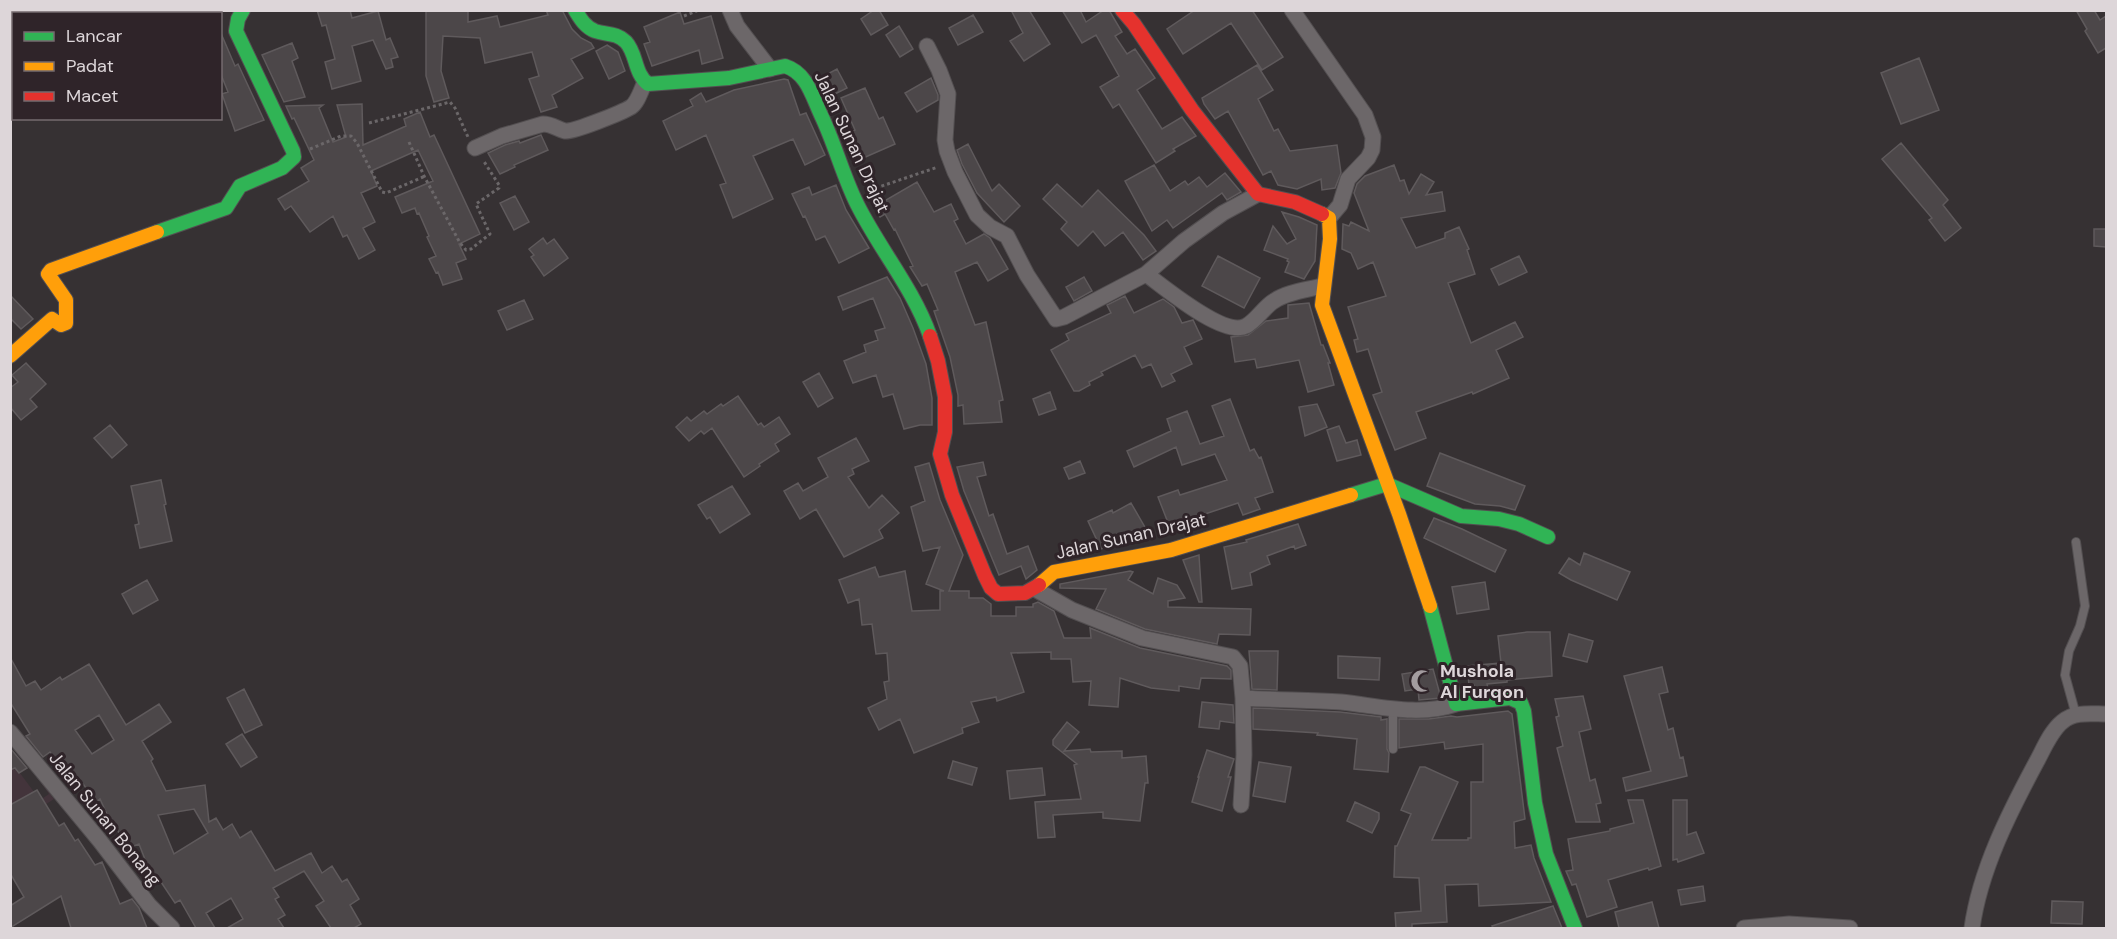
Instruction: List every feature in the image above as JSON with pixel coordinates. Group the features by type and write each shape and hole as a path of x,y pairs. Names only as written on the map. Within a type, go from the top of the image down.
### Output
{"street":[{"path":"10,356 52,319 61,325 66,323 66,300 48,272 226,208 240,186 291,162 294,155 236,31 238,19 243,10"},
{"path":"475,148 502,136 543,124 567,131 630,107 635,101 645,82 641,78 628,44 622,38 588,29 582,24 575,10"},
{"path":"730,10 737,26 770,69"},
{"path":"1122,10 1134,24 1192,110 1258,194"},
{"path":"1292,10 1365,115 1371,126 1373,137 1372,150 1368,158 1348,178 1340,205 1329,218"},
{"path":"927,46 948,94 945,140 951,161 977,215 990,227 1007,236 1027,275 1056,319 1146,274 1191,235 1223,213 1258,194 1303,203 1329,218 1331,230 1322,286 1322,305 1430,604 1456,704"},
{"name":"Jalan Sunan Drajat","path":"645,82 653,84 729,78 785,66 794,69 803,77 830,134 857,204 911,292 925,323 938,361 945,397 945,432 940,454 952,495 985,576 998,594 1011,595 1035,589 1054,572 1171,550 1387,484"},
{"path":"1146,274 1203,315 1229,326 1239,327 1246,326 1280,297 1322,286"},
{"path":"1387,484 1461,516 1499,519 1519,524 1548,537"},
{"path":"1035,589 1072,610 1142,638 1233,657 1239,666 1243,698 1244,755 1241,805"},
{"path":"1243,698 1340,702 1421,711 1456,704 1510,698 1521,703 1524,711 1535,803 1546,854 1575,928"},
{"path":"1972,928 1978,898 1993,853 2050,736 2062,722 2076,715 2106,714"},
{"name":"Jalan Sunan Bonang","path":"13,740 100,840 149,905 172,928"},
{"path":"1744,928 1790,924 1842,928"}],"lane":[{"path":"2076,542 2085,606 2080,626 2069,651 2065,675 2076,715"},
{"path":"1393,708 1393,749"}],"path":[{"path":"684,16 699,10"},
{"path":"369,123 450,102 455,108 475,148 499,185 499,188 476,204 490,234 471,249 464,249 460,243 424,176 409,142"},
{"path":"294,155 347,135 357,143 382,192 386,193 424,176"},
{"path":"855,197 906,176 927,172 951,161"}],"shaded area":[{"path":"13,744 54,799 11,827 40,807 32,793 11,805 11,761 40,800 49,794 14,746 11,748"}],"building":[{"path":"317,10 350,10 352,18 378,11 386,40 390,38 398,57 391,59 393,67 386,69 373,40 352,46 361,81 332,89 325,62 335,59 326,25 322,26"},
{"path":"426,10 468,10 468,22 497,16 500,27 548,15 546,10 562,10 572,29 581,38 591,43 594,48 571,59 583,78 552,95 557,107 541,112 529,79 539,76 532,52 485,63 480,38 443,36 441,71 449,98 434,102 426,76"},
{"path":"874,10 879,10 888,25 871,35 861,19"},
{"path":"1011,10 1029,10 1050,44 1024,61 1010,41 1023,33"},
{"path":"1062,10 1080,10 1086,22 1104,10 1109,10 1122,32 1115,36 1127,54 1135,49 1155,78 1137,90 1162,129 1182,117 1196,136 1173,149 1175,151 1156,163 1119,104 1113,108 1100,87 1119,76 1096,35 1082,43"},
{"path":"1195,10 1252,10 1283,57 1262,70 1231,23 1183,54 1167,29"},
{"path":"2076,10 2094,10 2100,20 2106,16 2106,48 2098,53"},
{"path":"680,12 684,24 711,16 723,58 702,64 699,50 652,66 644,44 650,42 644,27"},
{"path":"973,15 983,32 958,45 949,28"},
{"path":"899,26 913,49 900,57 886,35"},
{"path":"222,36 235,66 238,64 264,120 235,131 222,94 228,92 222,77"},
{"path":"292,43 298,58 292,61 305,97 284,102 262,55"},
{"path":"607,45 618,52 625,71 609,79 596,51"},
{"path":"1919,58 1939,110 1901,124 1881,73"},
{"path":"1257,65 1273,90 1258,99 1274,131 1278,129 1290,151 1337,145 1341,173 1335,188 1322,190 1321,179 1297,189 1278,185 1271,171 1263,175 1228,111 1215,119 1204,104 1202,98"},
{"path":"837,69 847,88 827,98 818,79"},
{"path":"931,78 938,100 917,112 905,93"},
{"path":"788,80 800,115 806,113 825,155 805,165 793,139 753,156 773,199 733,218 720,185 726,183 706,135 676,150 663,121 693,106 690,100 701,93 706,102 734,90"},
{"path":"865,88 879,119 883,117 895,144 861,159 849,132 855,130 841,98"},
{"path":"362,104 363,145 406,126 404,119 420,112 430,137 434,135 480,234 459,244 466,259 456,263 462,279 443,285 429,259 436,256 419,213 417,214 415,208 402,213 395,197 433,181 418,150 371,171 377,186 361,193 375,222 363,228 375,250 359,259 347,235 343,237 333,216 310,232 291,206 285,210 278,199 309,181 301,168 314,160 286,106 323,105 319,108 333,142 346,137 337,105"},
{"path":"541,135 548,150 500,174 488,153 505,145 519,141 520,143"},
{"path":"1901,143 1948,200 1943,205 1961,228 1945,241 1929,220 1932,218 1882,159"},
{"path":"968,144 992,191 999,184 1020,206 1004,222 977,193 962,164 957,150"},
{"path":"1154,165 1170,191 1185,181 1188,185 1199,177 1207,187 1225,173 1241,192 1227,200 1222,193 1173,228 1167,220 1152,231 1125,181"},
{"path":"1394,165 1400,181 1404,180 1409,194 1421,174 1434,182 1426,195 1442,192 1445,211 1401,218 1416,248 1445,238 1445,233 1459,227 1469,249 1467,250 1475,274 1448,283 1471,343 1515,322 1523,337 1496,350 1509,378 1473,394 1472,392 1416,412 1426,438 1395,450 1373,395 1382,392 1368,349 1357,352 1354,340 1358,339 1348,307 1386,296 1373,262 1358,269 1351,253 1342,249 1343,224 1349,226 1351,222 1369,231 1354,193 1357,184 1365,176"},
{"path":"917,182 934,212 951,204 958,219 954,221 966,244 984,234 990,238 1008,269 988,281 977,262 955,272 975,325 986,322 1003,400 999,401 1002,422 964,424 963,405 958,406 950,357 934,311 938,310 927,284 922,286 910,267 913,266 895,229 885,214 880,217 874,207"},
{"path":"1057,184 1082,207 1098,190 1144,235 1156,251 1143,260 1123,232 1105,246 1093,231 1078,246 1061,229 1067,222 1043,199"},
{"path":"836,185 846,210 869,248 839,263 825,236 816,240 792,194 809,187 812,195"},
{"path":"515,196 529,222 514,230 500,203"},
{"path":"1282,212 1317,225 1315,261 1304,279 1285,272 1288,259 1264,250 1273,226 1287,244 1296,239"},
{"path":"2094,229 2106,229 2106,247 2094,246"},
{"path":"543,238 547,244 554,239 568,258 544,276 531,257 534,255 529,249"},
{"path":"1218,256 1260,278 1244,308 1202,286"},
{"path":"1519,256 1527,272 1499,285 1491,269"},
{"path":"887,277 900,298 926,364 932,398 932,425 904,429 893,394 883,397 876,375 853,383 844,361 866,352 864,345 878,340 875,331 885,328 873,298 843,310 838,297"},
{"path":"1084,277 1092,291 1074,301 1066,287"},
{"path":"10,295 33,319 21,329 10,318"},
{"path":"1125,296 1134,313 1163,299 1174,307 1182,323 1193,320 1202,339 1184,347 1192,364 1171,374 1175,381 1162,387 1151,364 1142,368 1135,355 1101,372 1103,375 1089,382 1090,385 1074,391 1051,350 1069,340 1066,334 1111,313 1107,305"},
{"path":"524,300 533,319 507,330 498,311"},
{"path":"1309,303 1321,345 1330,363 1328,363 1334,385 1308,392 1299,360 1257,368 1255,359 1235,362 1231,337 1248,335 1266,321 1288,318 1288,305"},
{"path":"26,363 46,384 30,399 37,407 21,420 10,407 10,388 18,382 12,375"},
{"path":"819,373 833,398 818,407 803,382"},
{"path":"1050,392 1056,409 1039,415 1033,399"},
{"path":"738,396 758,425 761,423 764,427 779,417 790,434 775,444 779,451 744,477 712,428 704,434 701,431 689,441 676,427 687,417 691,421 704,411 707,414"},
{"path":"1230,399 1250,451 1254,449 1259,458 1261,457 1273,492 1255,498 1260,509 1243,515 1238,503 1190,519 1192,525 1172,533 1158,497 1178,490 1180,495 1227,480 1215,454 1182,465 1176,447 1134,467 1127,451 1171,431 1167,419 1187,411 1200,444 1224,436 1212,406"},
{"path":"1317,404 1327,427 1305,436 1299,407"},
{"path":"110,425 127,445 112,458 94,438"},
{"path":"1339,426 1346,443 1357,440 1361,455 1337,461 1327,430"},
{"path":"856,438 869,461 852,469 854,474 848,477 869,508 882,495 899,513 879,530 883,538 844,557 816,509 800,519 784,491 798,483 803,491 828,477 818,458"},
{"path":"1440,453 1525,486 1515,510 1475,504 1427,486"},
{"path":"1080,461 1085,473 1069,479 1064,468"},
{"path":"983,462 986,475 977,477 989,516 993,514 1007,554 1028,546 1037,570 1026,579 1021,566 999,575 964,491 957,467"},
{"path":"929,463 940,500 963,555 949,591 969,591 969,598 983,598 991,604 991,616 1016,616 1016,607 1033,607 1033,604 1038,602 1054,611 1064,638 1091,638 1090,628 1140,648 1227,666 1231,670 1231,679 1201,678 1199,689 1179,686 1179,691 1151,688 1120,678 1118,707 1089,705 1091,681 1073,682 1071,659 1051,659 1051,652 1011,653 1024,692 997,701 996,697 971,702 979,722 962,728 963,733 914,753 900,719 879,730 868,708 887,699 884,682 889,681 887,653 876,654 872,624 862,625 859,599 848,603 839,580 875,567 879,577 905,571 912,611 940,610 940,591 944,591 926,584 940,547 923,551 911,507 925,501 915,467"},
{"path":"161,480 172,541 140,548 135,525 139,524 131,486"},
{"path":"732,486 750,514 720,533 710,517 707,519 698,505"},
{"path":"1131,503 1146,529 1101,549 1088,521 1112,510 1113,513"},
{"path":"1434,518 1506,550 1495,572 1424,538"},
{"path":"1298,524 1306,545 1295,549 1294,546 1267,556 1270,564 1250,573 1252,585 1232,589 1224,547 1247,542 1246,540"},
{"path":"1584,553 1630,572 1617,600 1559,573 1569,558 1580,565"},
{"path":"1199,555 1202,602 1199,602 1183,560"},
{"path":"1133,572 1128,580 1153,594 1158,578 1177,585 1185,598 1168,601 1168,607 1251,609 1250,635 1219,634 1217,644 1145,629 1096,609 1106,589 1060,588 1060,584"},
{"path":"147,580 158,600 133,614 122,594"},
{"path":"1485,582 1489,609 1457,614 1452,587"},
{"path":"1550,632 1552,676 1507,680 1507,682 1487,684 1488,688 1475,689 1474,685 1469,685 1467,666 1501,663 1498,636"},
{"path":"1569,634 1593,641 1587,662 1563,656"},
{"path":"1249,651 1278,651 1277,690 1252,689"},
{"path":"1338,656 1380,658 1379,680 1338,678"},
{"path":"10,657 26,686 35,681 41,690 60,677 62,680 89,664 126,725 159,704 171,722 142,741 153,759 151,761 166,791 205,785 209,822 216,818 223,830 232,824 240,838 251,831 275,871 311,853 322,873 332,866 342,882 347,879 359,899 350,905 361,924 354,928 331,928 316,906 324,901 304,871 273,888 279,897 275,899 285,915 278,919 284,928 227,928 243,919 231,898 206,913 215,928 196,928 180,900 175,903 161,882 159,883 146,862 139,844 126,849 118,831 115,832 100,799 96,802 64,761 59,764 50,752 43,757 26,736 30,734 10,702","holes":["99,715 114,740 92,754 75,730","194,809 208,833 174,854 158,815"]},
{"path":"1662,667 1668,692 1659,694 1668,730 1673,728 1687,776 1626,791 1623,778 1651,771 1624,676"},
{"name":"Mushola Al Furqon","path":"1433,669 1441,698 1419,700 1418,689 1405,691 1402,674"},
{"path":"244,689 262,725 245,733 227,698"},
{"path":"1583,696 1591,729 1579,732 1590,781 1595,779 1601,803 1596,804 1600,822 1576,822 1557,748 1563,746 1556,717 1559,716 1555,699"},
{"path":"1202,702 1233,705 1234,723 1220,721 1219,729 1199,727"},
{"path":"1253,708 1340,712 1381,717 1381,720 1387,719 1388,772 1354,769 1357,739 1317,735 1318,733 1253,729"},
{"path":"1508,711 1512,714 1525,819 1514,822 1515,848 1531,845 1551,902 1479,906 1478,884 1445,885 1447,922 1412,924 1412,928 1396,928 1395,913 1421,911 1419,878 1394,877 1395,846 1411,814 1401,810 1420,767 1425,767 1458,782 1432,840 1468,840 1471,838 1471,782 1483,782 1483,744 1445,749 1444,742 1399,748 1399,719 1457,717"},
{"path":"1067,722 1079,732 1064,751 1090,749 1091,752 1122,751 1122,758 1146,756 1148,783 1145,783 1140,821 1103,818 1103,812 1053,815 1055,837 1038,838 1035,802 1081,799 1074,765 1077,764 1053,745 1053,740"},
{"path":"242,734 257,757 241,767 226,744"},
{"path":"10,748 27,768 19,773 15,768 10,770"},
{"path":"1207,750 1234,759 1222,811 1192,802"},
{"path":"953,761 977,768 972,785 948,778"},
{"path":"1259,762 1291,767 1285,802 1253,796"},
{"path":"1042,768 1045,795 1010,799 1007,771"},
{"path":"37,790 59,826 64,823 75,841 78,839 95,865 102,862 120,904 132,899 139,908 147,928 71,928 61,896 10,928 10,906 24,897 10,873 10,805"},
{"path":"1628,800 1643,800 1661,866 1608,880 1617,907 1587,917 1576,884 1572,885 1566,871 1573,870 1568,839 1610,831 1610,829 1634,823"},
{"path":"1673,800 1687,800 1687,835 1696,832 1704,853 1678,862 1677,859 1673,860"},
{"path":"1355,802 1379,813 1379,819 1372,833 1347,821"},
{"path":"1703,886 1705,901 1681,905 1678,890"},
{"path":"2052,901 2083,902 2082,924 2051,923"},
{"path":"1652,902 1659,928 1619,928 1615,912"},
{"path":"1553,906 1562,928 1493,928 1492,926"}],"traffic: fast":[{"path":"157,232 226,208 240,186 282,168 294,157 236,31 238,19 243,10"},
{"path":"575,10 591,29 615,35 626,42 643,80 648,84 729,78 785,66 799,74 811,93 826,126 857,204 915,302 930,336"},
{"path":"1351,495 1387,484 1461,516 1499,519 1519,524 1548,537"},
{"path":"1430,606 1456,704 1510,698 1521,703 1524,711 1535,803 1546,854 1575,928"}],"traffic: slow":[{"path":"1322,214 1329,218 1330,239 1322,305 1399,514 1430,606"},
{"path":"10,356 52,319 61,325 66,323 66,300 48,274 51,270 157,232"},
{"path":"1039,585 1054,572 1171,550 1351,495"}],"traffic: jam":[{"path":"1122,10 1134,24 1192,110 1258,194 1295,202 1322,214"},
{"path":"930,336 945,397 945,432 940,454 952,495 985,576 991,588 998,594 1025,593 1039,585"}],"place":[{"name":"Mushola Al Furqon","path":"1422,681"}]}
